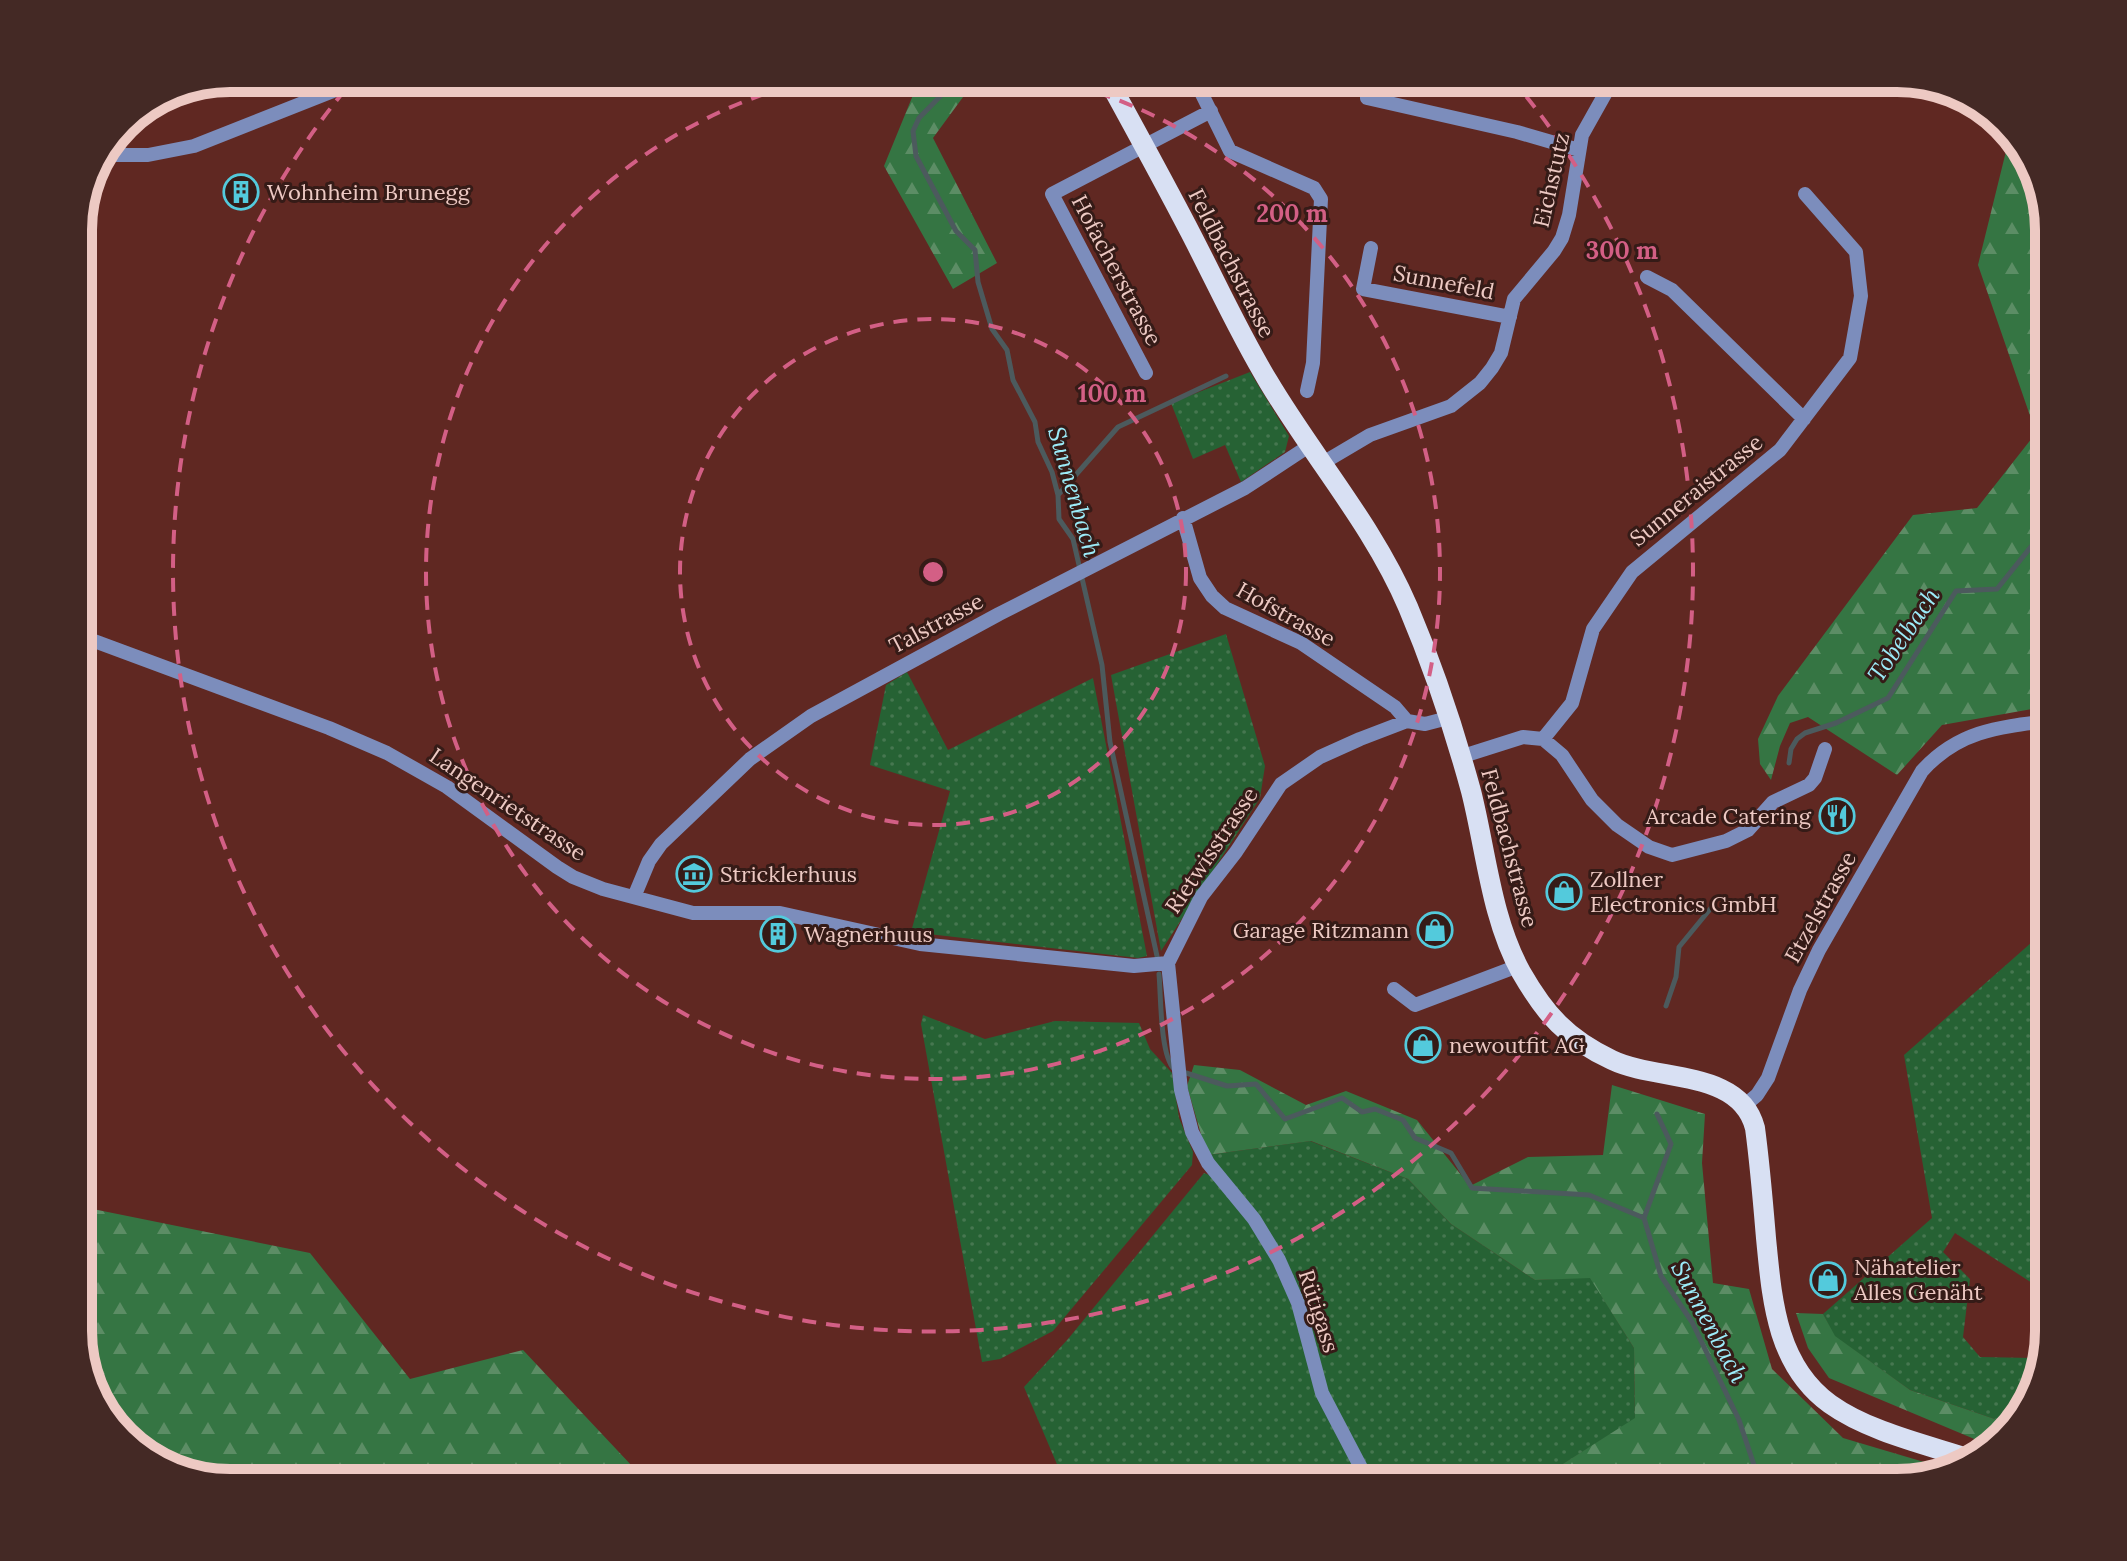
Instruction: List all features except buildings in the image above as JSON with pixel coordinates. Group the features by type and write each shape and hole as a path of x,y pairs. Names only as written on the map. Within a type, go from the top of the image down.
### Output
{"main road":[{"name":"Feldbachstrasse","path":"1115,92 1254,358 1394,576 1418,631 1448,718 1498,909 1518,966 1541,1006 1553,1021 1591,1049 1636,1070 1721,1088 1745,1105"},
{"path":"1745,1105 1755,1128 1772,1298 1785,1347 1796,1367 1810,1386 1850,1415 1959,1455"}],"street":[{"path":"114,155 148,155 194,146 331,92"},
{"path":"1201,92 1230,151 1314,188 1321,199 1313,363 1307,391"},
{"name":"Eichstutz","path":"1321,464 1370,435 1433,414 1466,396 1480,383 1501,353 1514,299 1562,238 1569,215 1582,135 1605,92"},
{"path":"1367,98 1517,132 1579,150"},
{"path":"1144,146 1211,111"},
{"name":"Hofacherstrasse","path":"1144,146 1052,194 1146,373"},
{"name":"Sunneraistrasse","path":"1543,739 1572,703 1593,629 1632,572 1780,450 1850,358 1861,296 1856,252 1805,194"},
{"name":"Sunnefeld","path":"1371,248 1363,289 1510,317"},
{"path":"1647,277 1672,290 1804,419"},
{"name":"Talstrasse","path":"634,897 658,848 764,748 828,706 1245,488 1309,446"},
{"name":"Hofstrasse","path":"1183,518 1200,578 1225,608 1301,643 1395,707 1407,721"},
{"name":"Langenrietstrasse","path":"92,640 309,720 387,753 447,787 573,877 634,897 693,913 780,913 920,944 1134,966 1168,963"},
{"name":"Rietwisstrasse","path":"1168,963 1201,897 1236,852 1281,784 1320,757 1407,721 1425,724 1448,718"},
{"name":"Etzelstrasse","path":"1745,1105 1757,1095 1768,1078 1800,990 1819,950 1922,771 1956,742 1977,733 2035,723"},
{"path":"1460,757 1523,737 1543,739 1556,748 1592,800 1617,825 1657,851 1672,855 1726,841 1748,830 1773,802 1809,785 1815,778 1825,749"},
{"name":"Rütigass","path":"1168,963 1181,1090 1192,1132 1208,1163 1254,1219 1279,1260 1298,1303 1322,1393 1362,1469"},
{"path":"1394,989 1415,1005 1518,966"}],"green space":[{"path":"914,92 967,92 933,138 997,263 953,289 884,166"},
{"path":"2007,146 2028,185 2035,230 2035,430 1978,265"},
{"path":"1250,372 1289,436 1285,452 1241,482 1225,445 1193,459 1171,403"},
{"path":"2035,434 2035,709 1942,725 1897,775 1808,717 1790,723 1771,780 1760,764 1758,739 1778,696 1913,515 1977,508"},
{"path":"1226,634 1265,766 1260,798 1161,951 1111,675"},
{"path":"907,672 948,750 1093,678 1147,956 1138,958 911,932 950,791 870,765 886,685"},
{"path":"2035,939 2035,1285 1955,1233 1943,1252 1970,1279 1963,1337 1980,1357 2032,1358 2021,1392 2002,1421 1910,1390 1834,1336 1823,1314 1932,1218 1904,1055"},
{"path":"923,1015 985,1039 1055,1021 1139,1023 1150,1049 1172,1073 1179,1118 1193,1152 1192,1165 1053,1331 1000,1359 982,1362 921,1024"},
{"path":"1194,1065 1240,1070 1306,1105 1346,1091 1417,1120 1470,1186 1528,1157 1603,1155 1612,1085 1705,1114 1702,1163 1713,1283 1749,1289 1772,1369 1843,1438 1932,1464 1897,1469 1555,1469 1635,1418 1634,1348 1590,1278 1535,1280 1451,1224 1408,1179 1311,1141 1207,1155 1187,1086"},
{"path":"1310,1141 1408,1179 1451,1224 1535,1280 1590,1277 1634,1348 1635,1419 1555,1469 1366,1469 1343,1427 1320,1371 1302,1297 1207,1155"},
{"path":"1204,1173 1212,1176 1268,1246 1357,1469 1059,1469 1024,1387 1068,1339"},
{"path":"92,1209 310,1253 410,1379 523,1350 635,1469 230,1469 185,1462 146,1441 132,1429 106,1392 92,1340"},
{"path":"1796,1313 1823,1314 1835,1336 1910,1390 2002,1421 1980,1441 1829,1378 1808,1348"}],"waterway":[{"name":"Sunnenbach","path":"944,92 919,118 913,131 916,156 956,231 975,250 978,282 992,329 1007,350 1013,380 1035,422 1038,442 1052,472 1058,495 1059,519 1073,539 1102,665 1110,742 1157,956"},
{"path":"1058,495 1118,427 1226,376"},
{"name":"Tobelbach","path":"1789,763 1791,749 1805,733 1836,723 1888,698 1956,591 1997,589 2035,542"},
{"name":"Tobelbach","path":"1666,1006 1676,977 1679,947 1711,908"},
{"name":"Sunnenbach","path":"1159,974 1164,1039 1169,1062 1174,1069"},
{"name":"Sunnenbach","path":"1183,1072 1227,1086 1256,1084 1285,1119 1342,1098 1362,1112 1375,1109 1403,1120 1415,1138 1451,1153 1472,1188 1589,1195 1644,1218 1661,1276 1692,1322 1739,1420 1755,1469"},
{"name":"Tobelbach","path":"1644,1218 1671,1144 1657,1114"}],"place":[{"name":"Wohnheim Brunegg","path":"241,192"},
{"name":"Arcade Catering","path":"1837,816"},
{"name":"Stricklerhuus","path":"694,874"},
{"name":"Zollner Electronics GmbH","path":"1564,892"},
{"name":"Garage Ritzmann","path":"1435,930"},
{"name":"Wagnerhuus","path":"778,934"},
{"name":"newoutfit AG","path":"1423,1045"},
{"name":"Nähatelier Alles Genäht","path":"1828,1280"}]}
